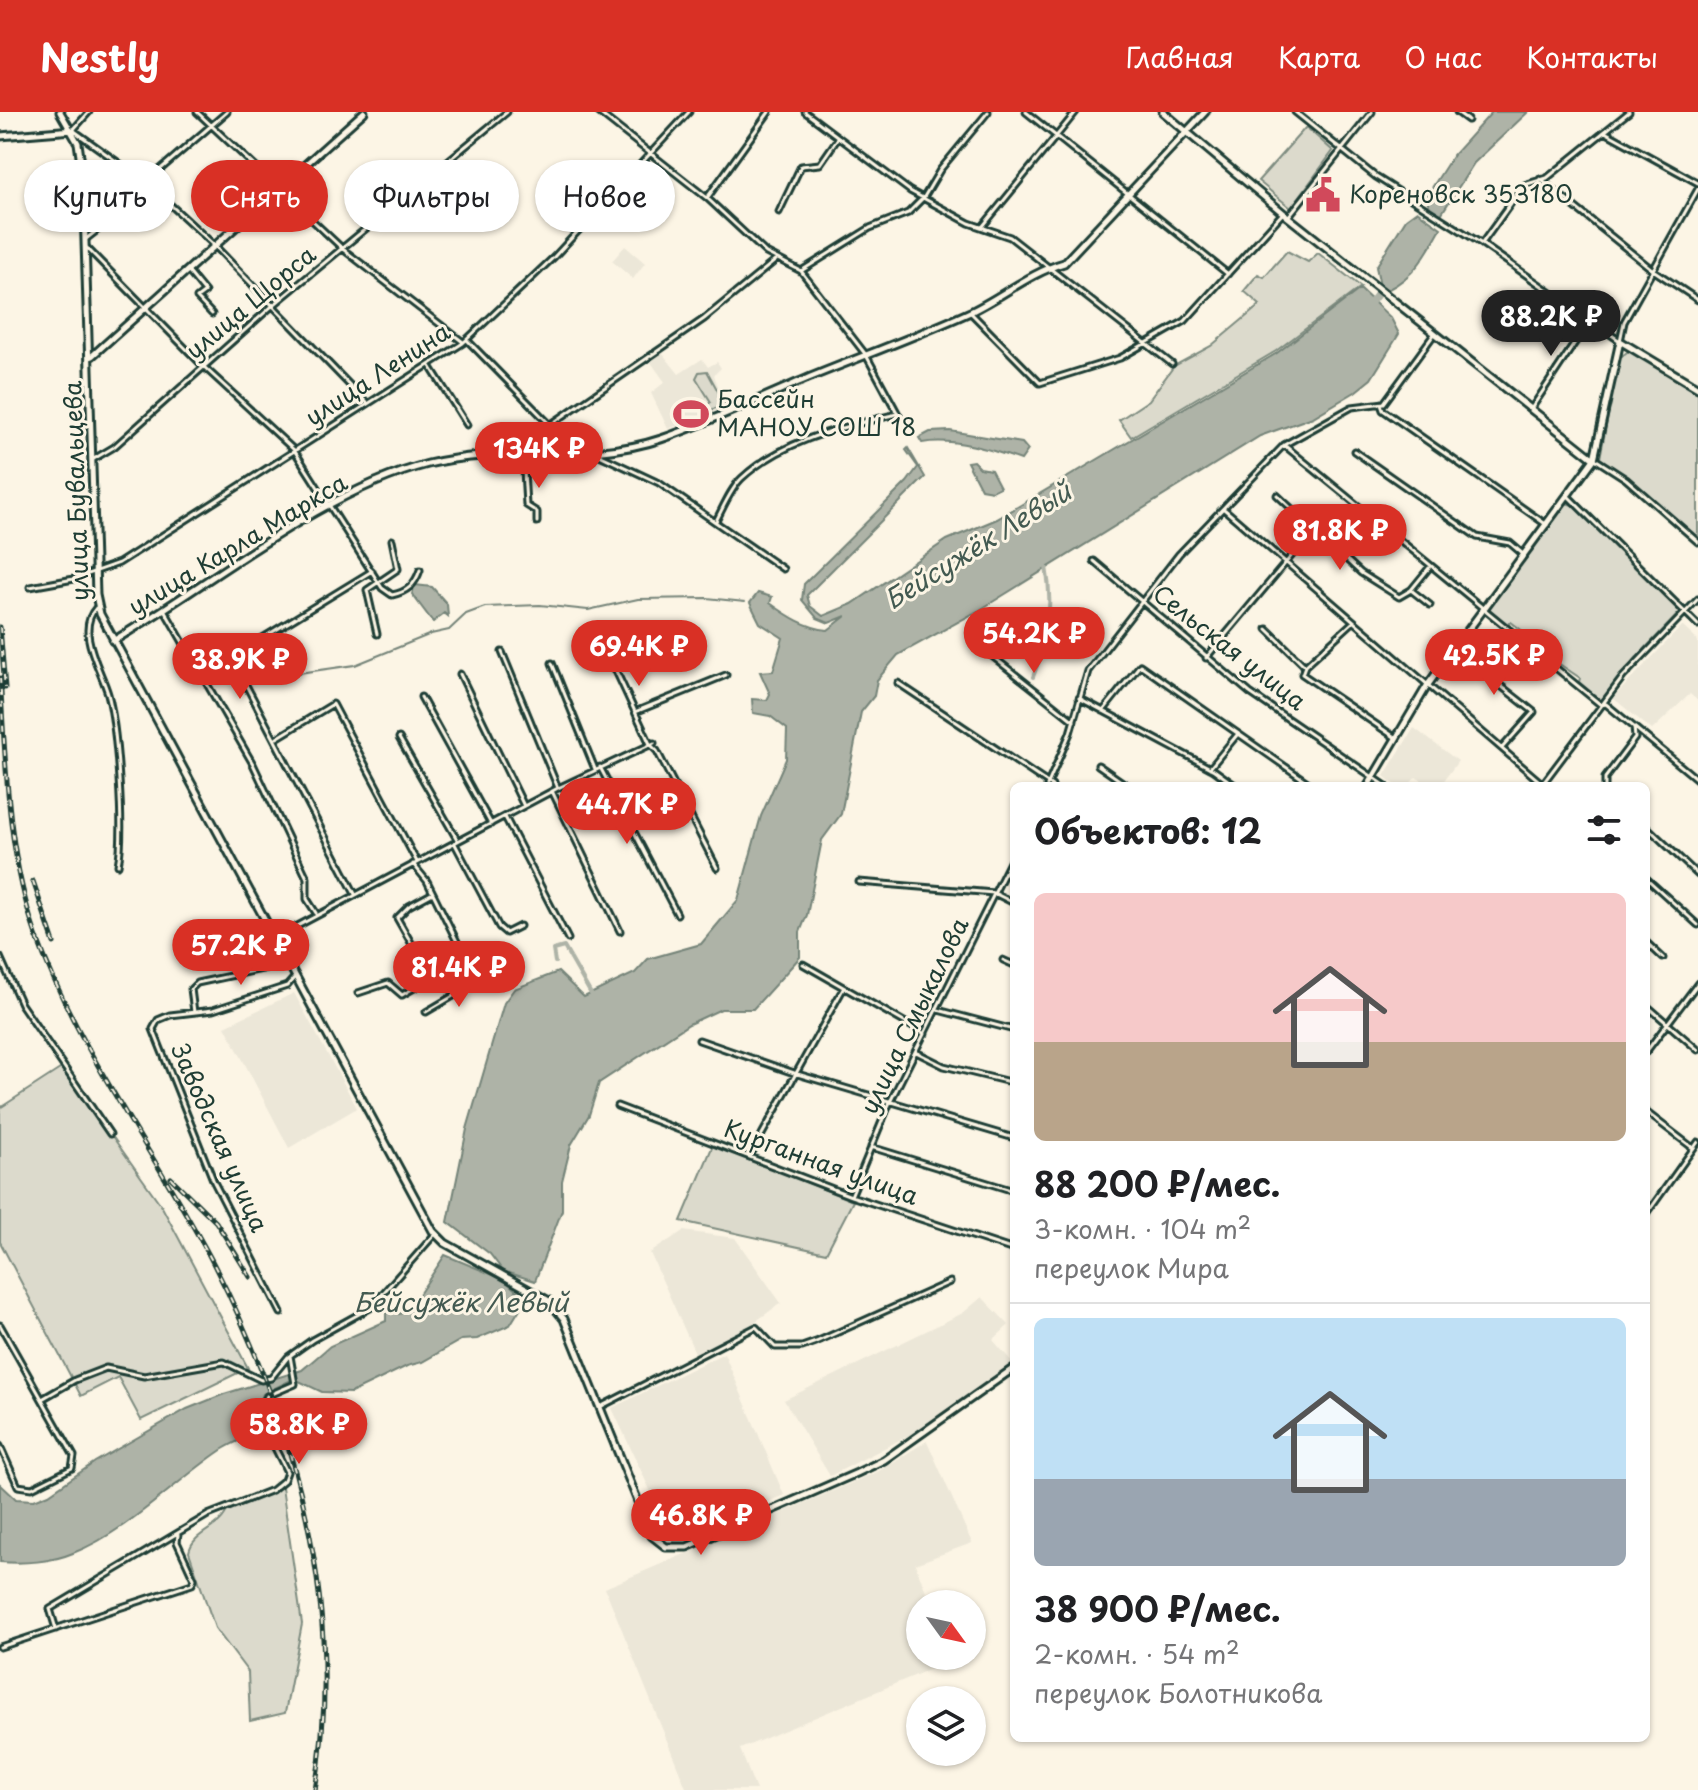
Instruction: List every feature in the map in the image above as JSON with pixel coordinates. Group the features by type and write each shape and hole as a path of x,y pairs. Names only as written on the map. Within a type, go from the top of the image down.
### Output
{"street":[{"path":"60,112 73,130 115,160"},
{"path":"0,136 73,130 89,112"},
{"path":"197,112 247,160"},
{"path":"174,160 227,112"},
{"path":"311,160 364,112"},
{"name":"улица Щорса","path":"92,460 114,447 271,307 344,250 507,112"},
{"path":"598,112 707,198 766,253 801,271 866,355 906,429"},
{"name":"улица Ленина","path":"30,587 96,572 119,563 465,341 554,257 689,112"},
{"path":"707,198 769,112"},
{"path":"805,112 910,191 969,223 1010,237 1172,364"},
{"path":"801,271 870,228 908,213 924,197 940,170 988,112"},
{"path":"1026,112 1131,193 1228,274"},
{"path":"983,226 1076,112"},
{"path":"1163,112 1376,288 1594,459 1626,479 1698,542"},
{"name":"улица Карла Маркса","path":"113,641 330,504 390,477 429,464 480,455 575,450 595,453 659,440 970,312 1049,267 1064,263 1205,112"},
{"path":"1295,112 1340,151 1431,214 1482,244 1620,341 1698,388"},
{"path":"970,312 1040,383 1120,358 1185,321 1286,215 1372,112"},
{"path":"1457,112 1468,120"},
{"path":"1482,244 1524,185 1547,178 1629,112"},
{"name":"улица Бувальцева","path":"73,130 81,160 87,248 98,606 113,641 286,964 435,1234 445,1243 549,1301 564,1319 652,1536 666,1547 677,1550 884,1460 1010,1371"},
{"path":"1605,132 1698,183"},
{"path":"779,212 801,166 820,164 838,138"},
{"path":"1540,179 1653,270 1698,300"},
{"path":"1370,782 1427,686 1594,459 1624,322 1698,189"},
{"path":"175,209 367,403"},
{"path":"86,239 95,232"},
{"path":"91,356 229,232"},
{"path":"324,232 465,341 575,450"},
{"path":"87,248 203,366 294,450 377,581 389,594 397,594 412,586 420,570"},
{"path":"480,455 532,442 543,436 550,425 704,319 777,258"},
{"path":"187,270 205,292 197,298 212,314"},
{"path":"1531,409 1590,320"},
{"path":"1050,782 1074,721 1088,671 1140,599 1284,445 1352,407 1381,404 1435,333"},
{"path":"430,366 467,425"},
{"path":"1381,404 1383,410 1547,525"},
{"path":"716,523 740,479 778,454 819,434 897,414"},
{"path":"1284,445 1483,610 1601,705 1606,704 1698,780"},
{"path":"1354,451 1477,537 1510,543 1524,555"},
{"path":"523,453 526,505 537,512 537,522"},
{"path":"595,453 659,483 783,569"},
{"path":"1277,495 1370,580 1399,597 1411,590 1430,566"},
{"path":"1568,496 1698,625"},
{"path":"1223,508 1540,782"},
{"path":"1206,658 1314,529"},
{"path":"377,634 367,590 398,569 392,540"},
{"name":"Сельская улица","path":"1094,561 1250,693 1381,782"},
{"path":"355,894 234,662 235,655 372,571"},
{"path":"1411,590 1430,605"},
{"path":"1545,782 1601,705 1644,653 1698,599"},
{"path":"98,606 90,617 87,631 111,709 122,838 118,865"},
{"path":"165,611 253,764 307,878 307,899 317,915"},
{"path":"1353,622 1305,666 1302,674 1396,738"},
{"path":"1267,629 1305,666"},
{"path":"603,643 635,712 717,868"},
{"path":"982,648 1074,721"},
{"path":"1454,649 1534,712 1502,748"},
{"path":"502,652 558,788"},
{"path":"552,663 595,769"},
{"path":"1103,711 1140,665 1307,782"},
{"path":"460,674 524,806"},
{"path":"635,712 726,675"},
{"path":"898,683 1045,782"},
{"path":"421,697 491,824"},
{"path":"1079,698 1210,768 1230,782"},
{"path":"276,739 333,704 477,982 426,1012"},
{"path":"1605,782 1635,738 1634,727"},
{"path":"1210,768 1237,735"},
{"path":"399,738 457,842 499,927 506,933 520,926"},
{"path":"273,939 552,791 652,743"},
{"path":"1098,765 1122,782"},
{"path":"600,767 677,914"},
{"path":"552,791 620,931"},
{"path":"505,817 568,939"},
{"path":"1650,830 1698,875"},
{"name":"улица Смыкалова","path":"851,1196 890,1102 1010,862"},
{"path":"859,882 994,893 1010,901"},
{"path":"1650,882 1698,925"},
{"path":"430,976 397,918 409,906 433,893"},
{"path":"1650,946 1663,958"},
{"path":"0,957 21,1004 110,1134"},
{"path":"358,993 388,983 402,995 464,959"},
{"path":"1003,960 1010,963"},
{"path":"194,1012 191,989 197,983 286,964"},
{"path":"803,964 925,1034"},
{"name":"Заводская улица","path":"281,1313 214,1182 153,1029 158,1020 170,1015 213,1010 287,986 294,978"},
{"path":"1650,1047 1698,983"},
{"path":"750,1156 843,989"},
{"path":"1650,1008 1698,1050"},
{"path":"938,1010 1010,1029"},
{"path":"699,1040 794,1073 1010,1137"},
{"path":"916,1052 944,1066 1010,1082"},
{"name":"Курганная улица","path":"617,1106 851,1196 1010,1249"},
{"path":"1650,1115 1693,1148"},
{"path":"1650,1209 1698,1142"},
{"path":"871,1147 1010,1190"},
{"path":"42,1399 75,1380 106,1368 144,1376 224,1362 261,1380 271,1378 290,1355 325,1331 370,1308 435,1234"},
{"path":"600,1407 756,1327 775,1347 802,1347 950,1282"},
{"path":"0,1325 74,1456 72,1468 32,1488 18,1486 0,1446"},
{"path":"56,1629 50,1609 218,1510 261,1496 286,1478 264,1402 267,1396 295,1384 290,1355"},
{"path":"0,1647 192,1584 194,1579 177,1542 178,1535"}],"shaded area":[{"path":"1306,127 1333,151 1291,208 1258,181"},
{"path":"625,246 645,263 633,279 612,261"},
{"path":"1287,251 1308,262 1318,253 1361,287 1276,351 1131,437 1119,420 1149,400 1174,366 1211,346 1260,305 1244,291 1258,274 1264,277"},
{"path":"1630,350 1698,389 1698,538 1600,458 1619,358"},
{"path":"662,353 679,374 702,359 708,367 717,362 721,368 714,375 726,407 668,429 651,393 665,382 650,361"},
{"path":"707,371 725,404 709,411 707,405 711,402 696,378 699,372"},
{"path":"1565,503 1573,505 1680,612 1636,658 1603,702 1579,682 1580,678 1521,638 1524,632 1511,622 1505,625 1487,610"},
{"path":"1682,626 1698,641 1698,701 1690,694 1652,730 1613,698"},
{"path":"1414,728 1458,761 1443,782 1424,782 1416,777 1412,782 1392,782 1384,776"},
{"path":"294,993 357,1108 289,1148 225,1026"},
{"path":"63,1067 161,1205 248,1368 141,1420 118,1377 81,1396 0,1242 0,1108"},
{"path":"713,1145 853,1201 826,1253 681,1221"},
{"path":"683,1231 735,1238 781,1303 741,1332 696,1355 650,1253"},
{"path":"982,1297 1009,1325 993,1340 1010,1360 1010,1365 923,1428 830,1476 784,1400 963,1313"},
{"path":"724,1353 784,1495 674,1542 612,1408"},
{"path":"927,1441 972,1543 915,1564 925,1590 906,1590 906,1670 928,1670 740,1749 756,1790 687,1790 605,1588 877,1472"},
{"path":"282,1487 302,1624 285,1713 250,1721 248,1672 215,1628 189,1552 196,1539 220,1521 228,1508"}],"water":[{"path":"1492,112 1528,112 1474,163 1440,216 1431,210 1426,197 1453,155"},
{"path":"1417,211 1441,228 1412,271 1387,290 1380,285 1376,267 1406,219"},
{"name":"Бейсужёк Левый","path":"1360,289 1391,318 1399,334 1371,379 1355,392 1313,417 1260,436 978,611 898,655 877,680 874,696 861,712 841,814 822,840 807,915 800,932 800,957 753,1009 721,1009 689,1024 599,1083 589,1115 571,1145 562,1181 562,1210 535,1281 503,1271 490,1254 448,1222 467,1129 504,1003 514,989 558,972 584,997 635,973 648,959 701,944 738,900 761,816 786,759 787,729 770,716 753,713 752,699 767,700 770,694 760,672 773,671 783,638 760,623 750,603 758,593 772,597 770,603 798,621 828,630 846,616 829,623 817,618 802,600 804,584 907,482 918,467 906,450 908,448 925,477 807,595 810,606 823,616 852,604 947,540 997,519 1277,353"},
{"path":"950,431 1022,443 1028,450 1021,460 959,443 922,443 919,438 930,432"},
{"path":"973,461 980,468 991,470 1000,487 992,491 981,489 967,462"},
{"path":"415,585 432,587 447,604 448,616 444,613 433,622 412,594"},
{"name":"Бейсужёк Левый","path":"445,1255 503,1279 526,1299 510,1325 477,1339 461,1340 422,1362 351,1393 322,1392 299,1381 289,1381 263,1394 258,1408 263,1420 260,1426 202,1464 112,1533 56,1558 0,1562 0,1484 16,1499 34,1500 49,1494 95,1462 187,1409 302,1370 330,1346 386,1321 386,1304 392,1304 399,1314 408,1311"}],"waterway":[{"name":"Бейсужёк Левый","path":"1369,305 1388,281"},
{"path":"1033,677 1048,623 1046,567"},
{"path":"238,658 299,673 355,665 431,634 449,630 466,614 485,607 540,605 588,610 638,599 707,598 745,602"},
{"path":"195,642 233,658"},
{"path":"555,962 553,950 564,947 591,994"}],"railway":[{"path":"0,627 5,688"},
{"path":"0,678 13,840 26,904 36,935 53,978 95,1060 211,1259 241,1321 289,1450 306,1517 318,1585 324,1653 323,1722 315,1790"},
{"path":"33,881 54,943"},
{"path":"171,1178 216,1222 250,1277"}],"place":[{"name":"Кореновск 353180","path":"1323,195"},
{"name":"Бассейн МАНОУ СОШ 18","path":"691,414"}]}
